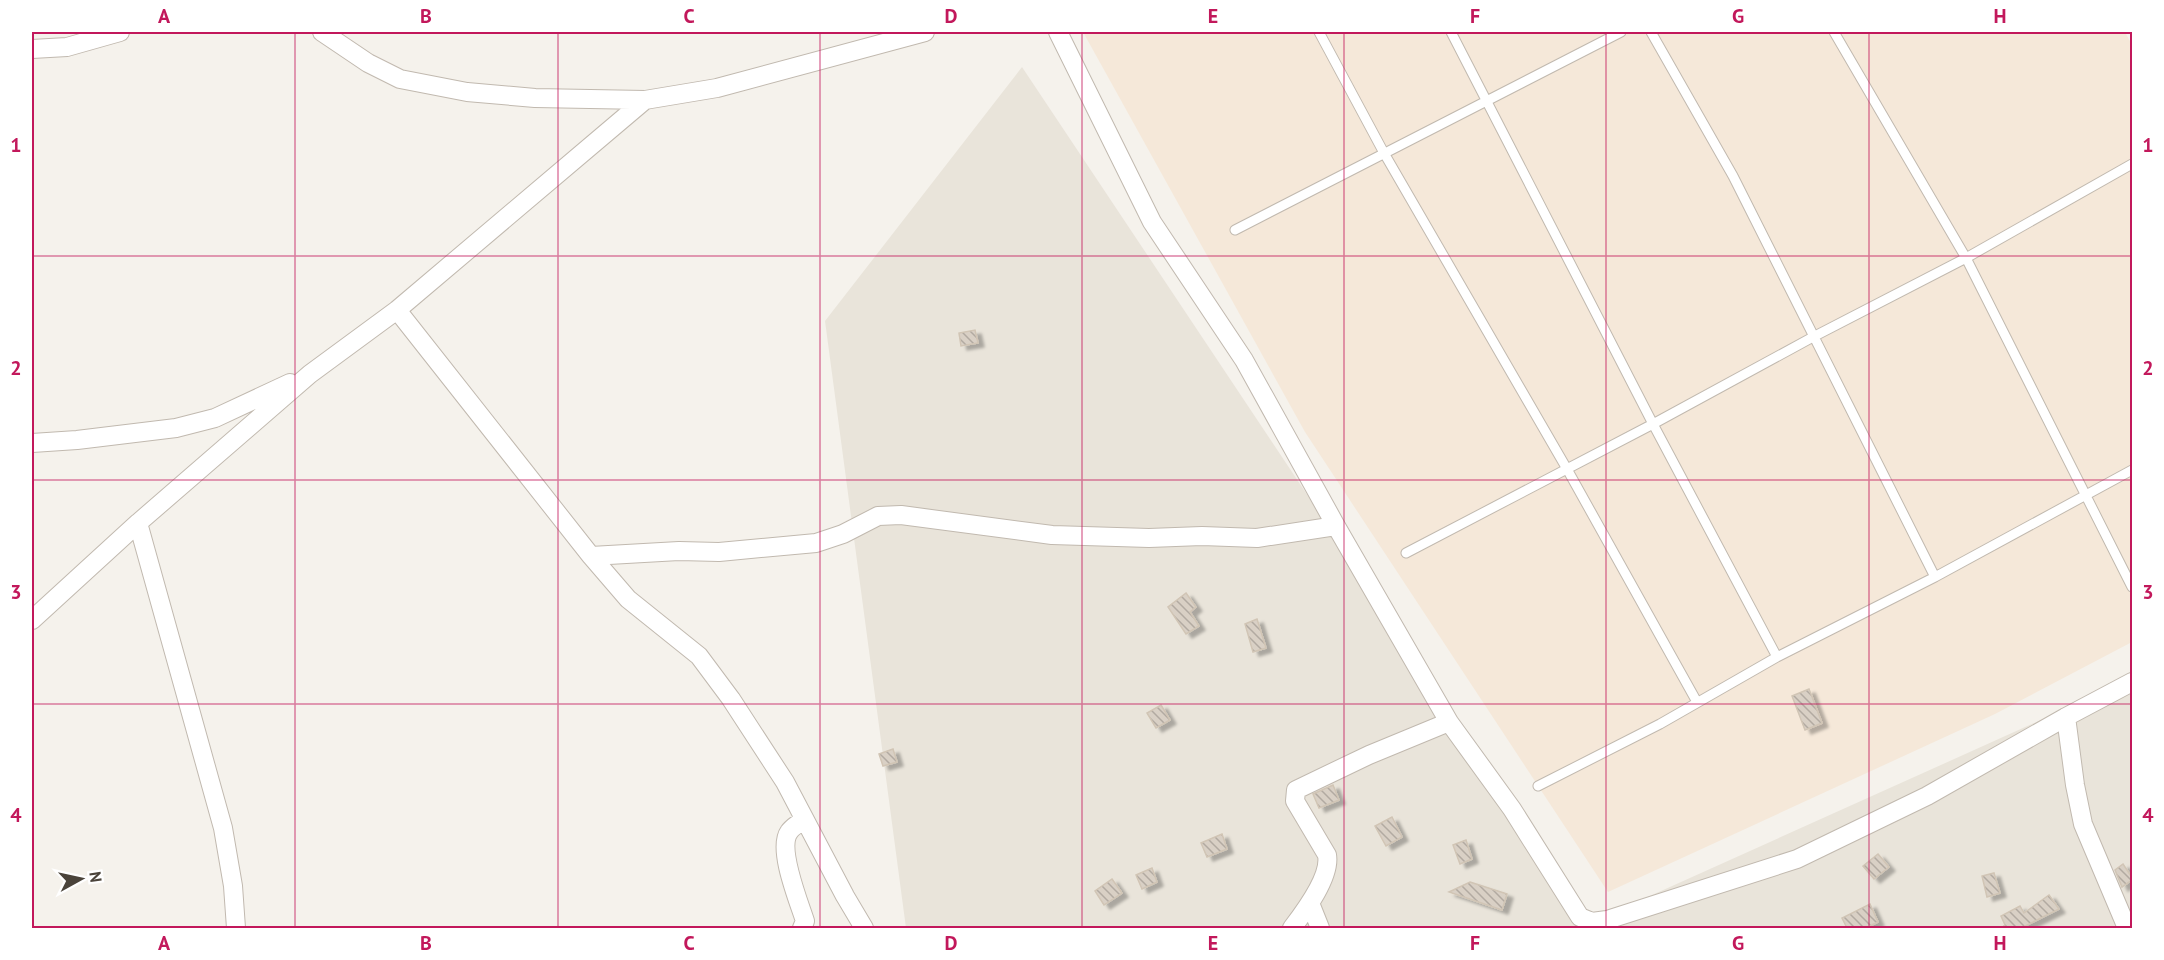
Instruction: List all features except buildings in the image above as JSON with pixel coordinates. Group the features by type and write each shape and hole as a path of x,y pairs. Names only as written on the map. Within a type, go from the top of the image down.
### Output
{"street":[{"path":"32,49 67,47 120,32"},
{"path":"322,32 368,63 400,79 467,92 535,98 645,100 717,88 925,32"},
{"path":"1058,32 1152,222 1244,360 1335,526 1449,722 1512,810 1580,917 1592,922 1607,920 1797,859 1927,796 2066,717 2133,682"},
{"path":"32,620 138,523 310,374 397,310 645,100"},
{"path":"397,310 591,556 628,599 699,656 785,782 844,896 864,928"},
{"path":"32,443 176,428 215,418 310,374"},
{"path":"591,556 679,551 719,552 816,543 843,534 878,516 912,516 1052,535 1149,538 1202,536 1257,538 1335,526"},
{"path":"138,523 223,828 233,886 236,928"},
{"path":"2066,717 2083,824 2127,928"},
{"path":"1292,928 1310,903 1328,863 1327,855 1295,801 1296,790 1369,755 1449,722"},
{"path":"802,928 805,921 786,855 785,843 789,832 804,819"},
{"path":"1310,903 1320,928"}],"lane":[{"path":"1319,32 1384,153 1568,469 1697,702"},
{"path":"1450,32 1653,424 1777,657"},
{"path":"1235,230 1485,100 1602,35 1621,32"},
{"path":"1651,32 1733,176 1935,577"},
{"path":"1834,32 1966,258 2133,587"},
{"path":"1406,554 1966,258 2133,164"},
{"path":"1538,786 1660,724 1777,657 1935,577 2133,470"}],"shaded area":[{"path":"1083,32 2125,32 2132,45 2132,642 1995,714 1608,892 1305,432"},
{"path":"1022,67 1592,922 2132,679 2132,928 906,928 825,321"}]}
